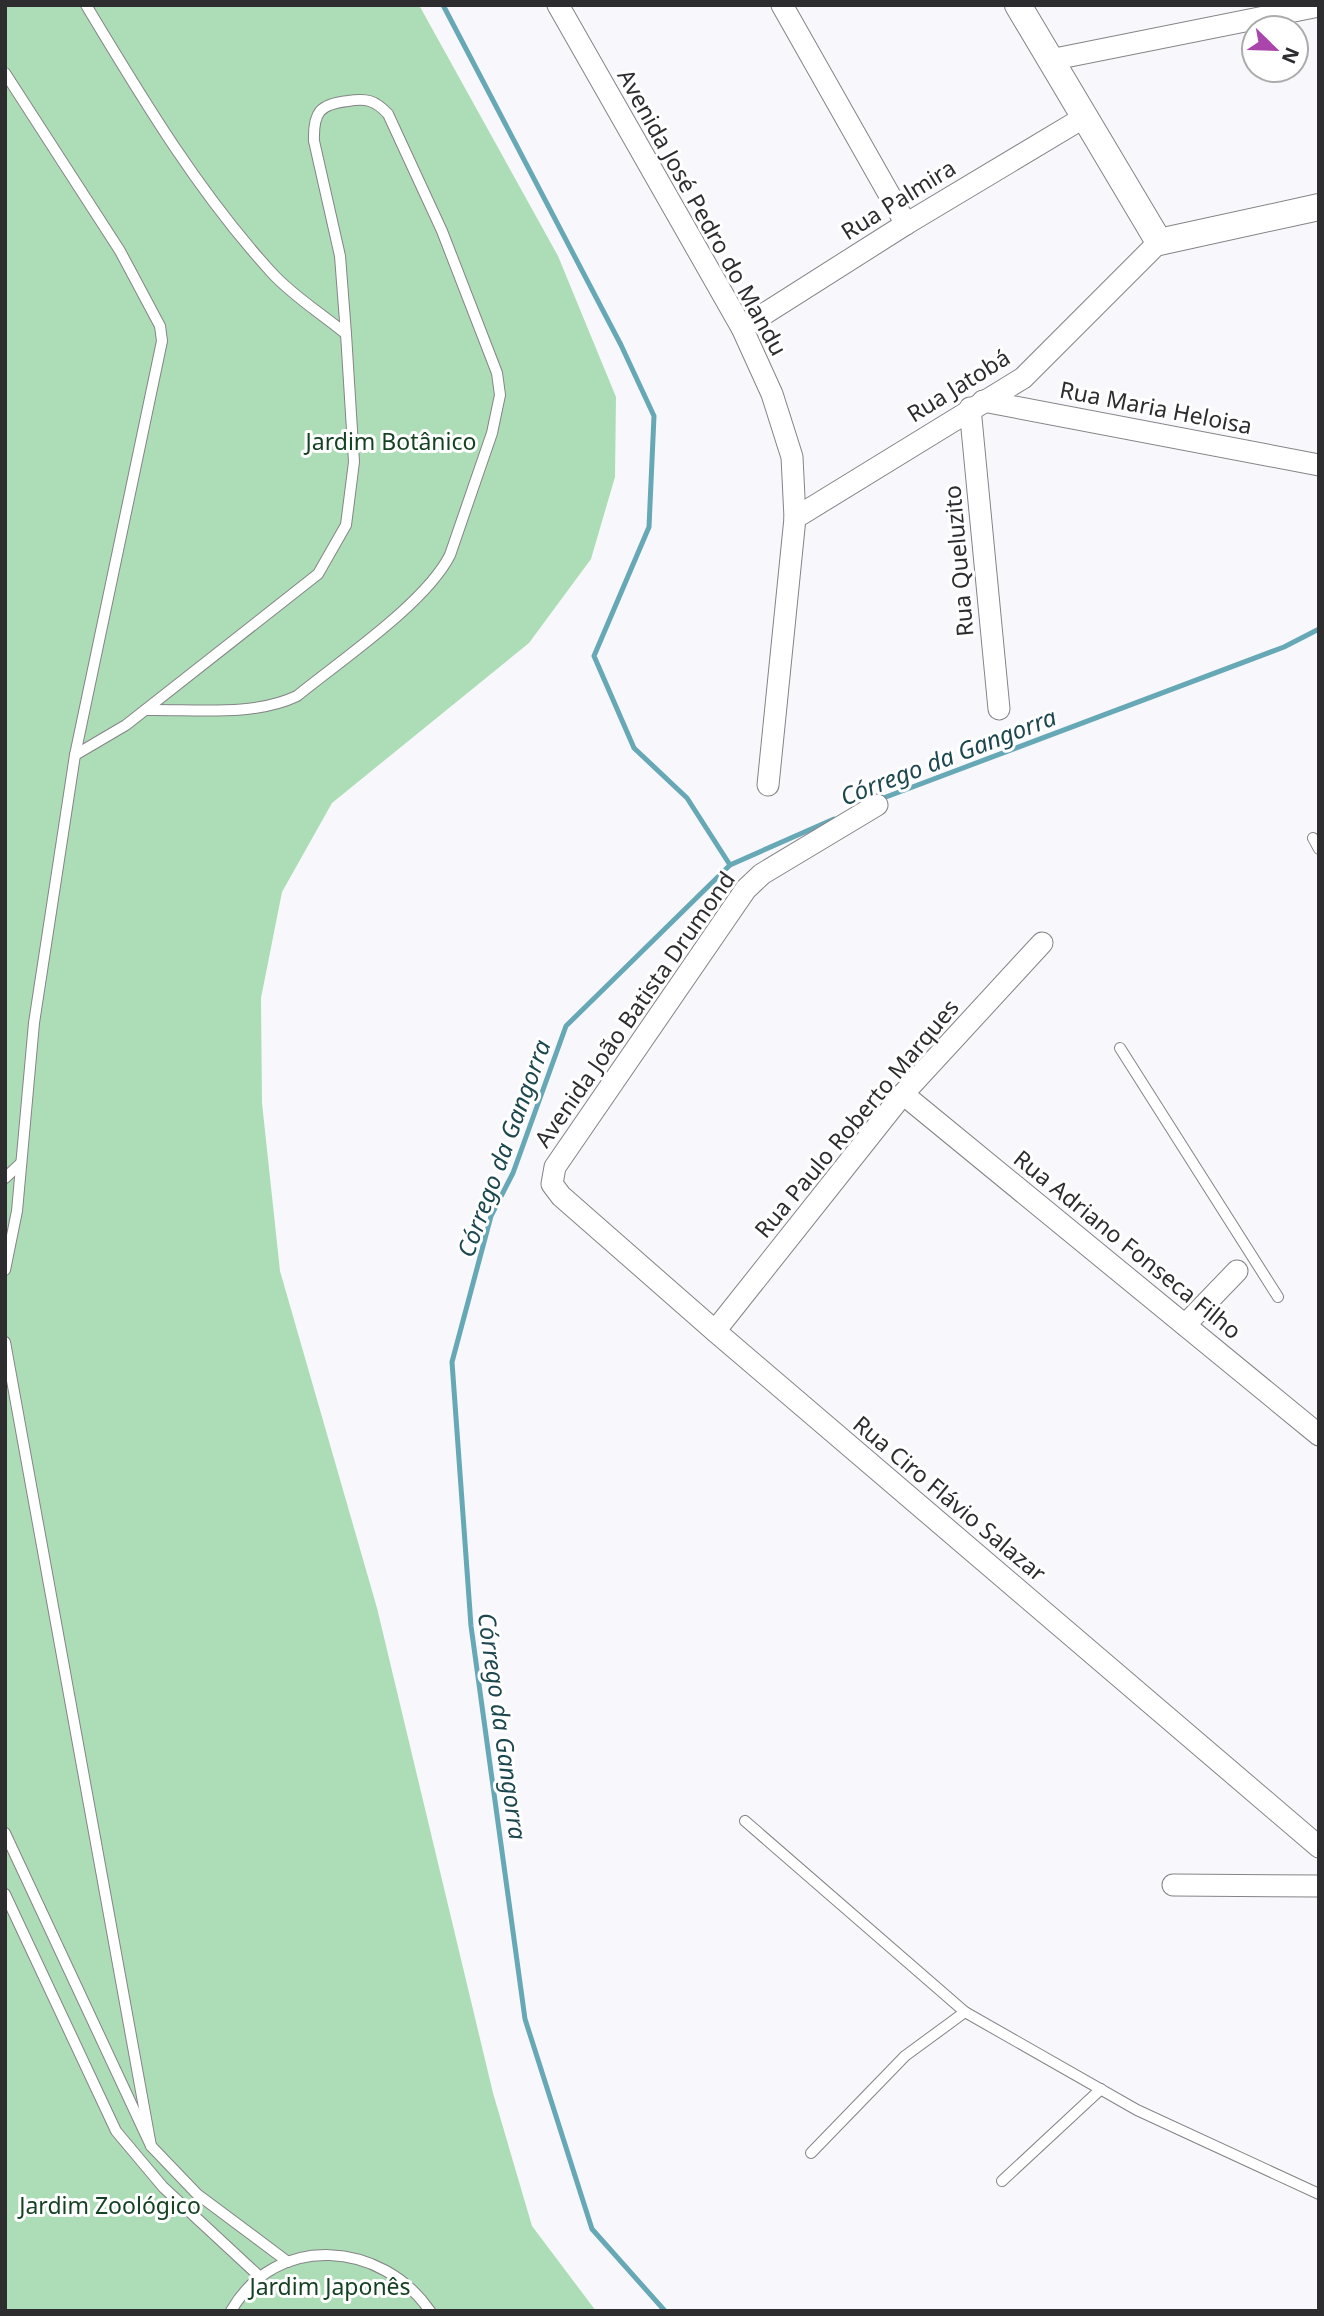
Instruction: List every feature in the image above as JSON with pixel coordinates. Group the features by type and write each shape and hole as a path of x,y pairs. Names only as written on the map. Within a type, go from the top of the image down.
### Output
{"street":[{"name":"Avenida José Pedro do Mandu","path":"558,5 742,328 772,394 792,457 795,518 768,785"},
{"path":"782,5 906,224"},
{"path":"1018,5 1159,243 1319,207"},
{"path":"1050,60 1319,5"},
{"name":"Rua Palmira","path":"742,328 906,224 1083,118"},
{"name":"Rua Jatobá","path":"795,518 1023,378 1159,243"},
{"name":"Rua Maria Heloisa","path":"976,405 1318,464"},
{"name":"Rua Queluzito","path":"976,405 999,709"},
{"name":"Avenida João Batista Drumond","path":"552,1184 555,1167 746,889 762,874 877,805"},
{"name":"Rua Paulo Roberto Marques","path":"715,1331 903,1094 1042,943"},
{"name":"Rua Adriano Fonseca Filho","path":"903,1094 1319,1435"},
{"name":"Rua Ciro Flávio Salazar","path":"552,1184 561,1196 715,1331 1319,1847"},
{"path":"1185,1325 1245,1264"},
{"path":"1174,1885 1319,1886"}],"lane":[{"path":"86,5 199,185 273,274 310,309 346,334"},
{"path":"5,73 120,251 160,326 162,341 75,755 34,1023 17,1211 5,1270"},
{"path":"75,755 126,725 318,574 346,526 354,461 340,256 314,141 314,125 319,112 327,103 365,99 379,104 388,114 442,231 497,373 498,411 450,555 442,570 409,604 297,696 279,705 254,708 146,710"},
{"path":"1313,838 1319,849"},
{"path":"1120,1048 1245,1264 1278,1297"},
{"path":"5,1178 20,1164"},
{"path":"5,1342 151,2146"},
{"path":"745,1821 965,2012 1137,2110 1319,2194"},
{"path":"5,1833 151,2146 197,2194 288,2262"},
{"path":"5,1894 116,2131 163,2187 260,2277"},
{"path":"811,2153 905,2056 965,2012"},
{"path":"1002,2181 1101,2090"},
{"path":"232,2311 238,2299 260,2277 288,2262 322,2255 357,2258 389,2270 416,2291 429,2311"}],"green space":[{"name":"Jardim Botânico","path":"5,5 419,5 558,256 616,397 615,477 591,559 529,643 332,803 282,892 261,998 262,1103 280,1271 377,1608 493,2093 532,2226 596,2311 5,2311"}],"waterway":[{"path":"443,5 621,345 654,416 649,527 594,656 634,748 687,798 730,865"},
{"name":"Córrego da Gangorra","path":"878,800 1284,647 1319,629"},
{"name":"Córrego da Gangorra","path":"665,2311 592,2229 525,2019 471,1626 452,1362 491,1216 513,1173 566,1026 730,865 834,819"}],"park label":[{"name":"Jardim Zoológico","path":"110,2205"},
{"name":"Jardim Japonês","path":"330,2286"}]}
